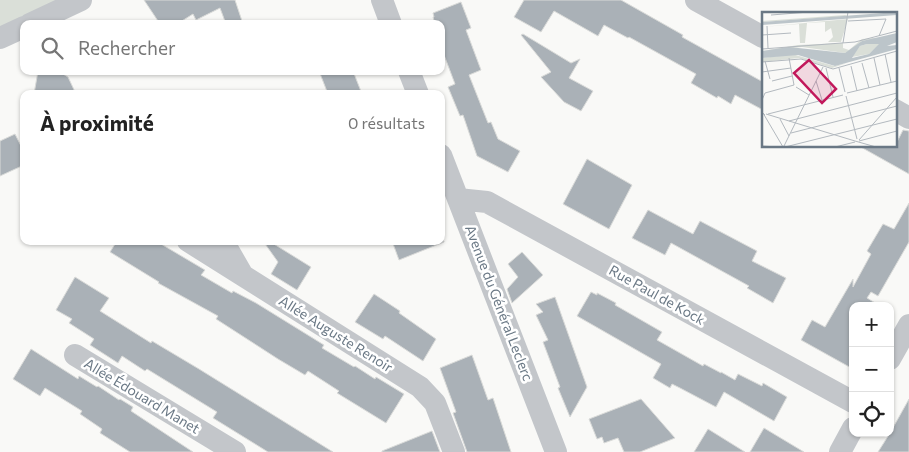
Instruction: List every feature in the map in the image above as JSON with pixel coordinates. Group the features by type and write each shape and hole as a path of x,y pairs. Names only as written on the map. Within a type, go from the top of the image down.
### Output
{"street":[{"path":"38,20 81,0"},
{"path":"382,0 390,20"},
{"path":"696,0 762,36"},
{"path":"0,38 20,28"},
{"path":"411,75 416,90"},
{"path":"896,111 909,118"},
{"name":"Avenue du Général Leclerc","path":"445,165 556,452"},
{"name":"Rue Paul de Kock","path":"458,199 487,202 849,400"},
{"name":"Allée Auguste Renoir","path":"194,245 420,387 435,403 454,452"},
{"path":"225,245 244,277"},
{"path":"894,352 909,325"},
{"name":"Allée Édouard Manet","path":"75,355 235,452"},
{"path":"840,452 849,435"}],"shaded area":[{"path":"0,0 64,0 20,20 0,30"}],"building":[{"path":"144,0 235,0 242,20 224,20 220,8 196,20 193,14 183,20 157,20"},
{"path":"524,0 621,0 683,35 682,37 762,81 762,109 735,95 731,104 718,96 717,98 691,83 696,74 604,25 598,36 554,11 541,32 514,17"},
{"path":"461,2 471,28 466,30 481,70 469,75 488,123 491,122 498,139 520,151 508,172 477,156 463,115 460,116 448,87 455,84 445,58 445,20 434,20 433,13"},
{"path":"523,34 571,63 580,59 569,78 593,91 581,111 564,102 541,77 551,72 521,35"},
{"path":"37,75 65,75 68,77 74,90 35,90"},
{"path":"321,75 355,75 360,90 326,90"},
{"path":"903,130 909,131 909,174 863,148 896,148"},
{"path":"15,134 20,144 20,167 0,176 0,141"},
{"path":"587,159 632,185 609,229 563,204"},
{"path":"909,203 909,242 878,296 871,292 867,298 874,302 849,302 849,367 801,340 812,320 825,327 853,279 853,287 871,254 867,251 883,224 894,229"},
{"path":"648,210 693,234 700,221 757,251 752,261 786,278 773,303 747,288 749,286 671,243 665,255 632,238"},
{"path":"114,245 163,245 205,270 201,275 232,293 233,291 256,303 324,345 322,348 404,394 386,423 337,393 339,391 308,371 305,375 278,359 216,319 218,316 158,283 110,252"},
{"path":"266,245 275,245 311,267 297,290 271,274 278,262"},
{"path":"393,245 436,245 399,260"},
{"path":"522,252 543,275 512,303 507,289 518,277 508,264"},
{"path":"75,277 109,298 100,311 151,343 152,341 199,369 333,452 268,452 213,418 217,412 147,369 145,371 122,356 118,363 90,345 94,339 69,323 72,319 56,310"},
{"path":"591,292 597,295 597,293 616,303 615,305 662,332 657,340 703,366 704,364 735,380 738,374 762,386 763,383 787,397 774,421 724,392 716,407 672,384 670,388 653,378 661,364 577,316"},
{"path":"374,294 400,311 399,313 436,339 423,361 385,336 383,339 355,322"},
{"path":"555,297 587,387 570,417 543,342 548,340 536,315 543,312 536,304"},
{"path":"31,349 78,379 79,376 133,407 131,411 193,452 130,452 100,433 102,429 80,414 82,411 45,388 40,396 13,379"},
{"path":"472,355 488,400 493,398 511,452 467,452 453,413 456,412 440,368"},
{"path":"641,399 675,438 640,452 624,452 618,438 604,443 602,437 597,439 589,419"},
{"path":"909,399 909,452 878,452 887,437 894,437 894,426"},
{"path":"764,428 804,452 750,452"},
{"path":"708,429 745,452 694,452"},
{"path":"432,431 440,452 382,452 382,451"}]}
